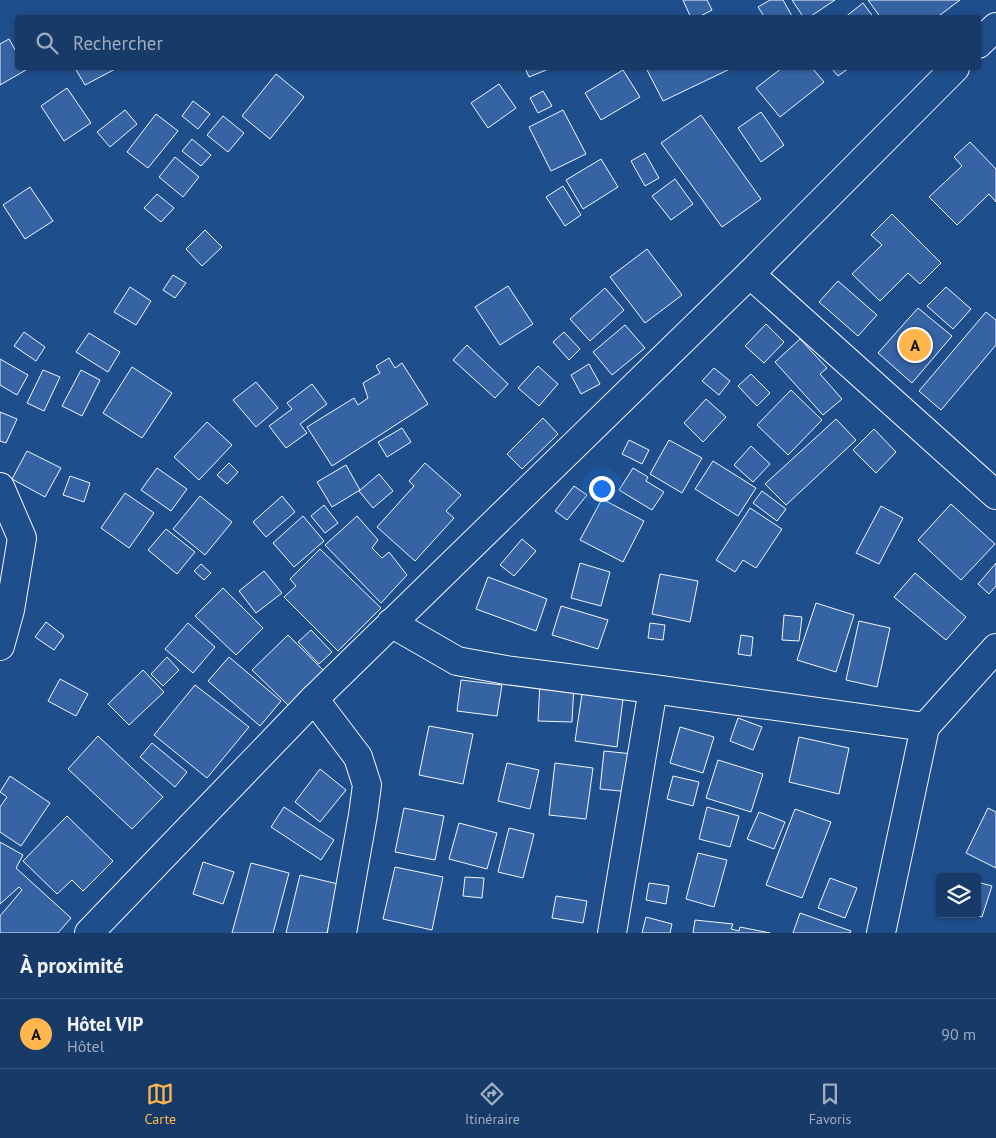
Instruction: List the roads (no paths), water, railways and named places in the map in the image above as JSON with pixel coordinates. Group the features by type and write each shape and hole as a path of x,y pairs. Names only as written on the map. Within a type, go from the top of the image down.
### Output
{"main road":[{"path":"981,41 996,27"},
{"path":"89,933 314,699 750,274 954,70"},
{"path":"750,274 996,495"},
{"path":"0,487 22,538 5,608 0,646"},
{"path":"391,623 457,661 506,670 924,727"},
{"path":"881,933 924,727 996,648"},
{"path":"612,933 653,689"},
{"path":"314,699 358,757 366,786 363,815 342,933"}],"place":[{"name":"Hôtel VIP","path":"915,345"}]}
